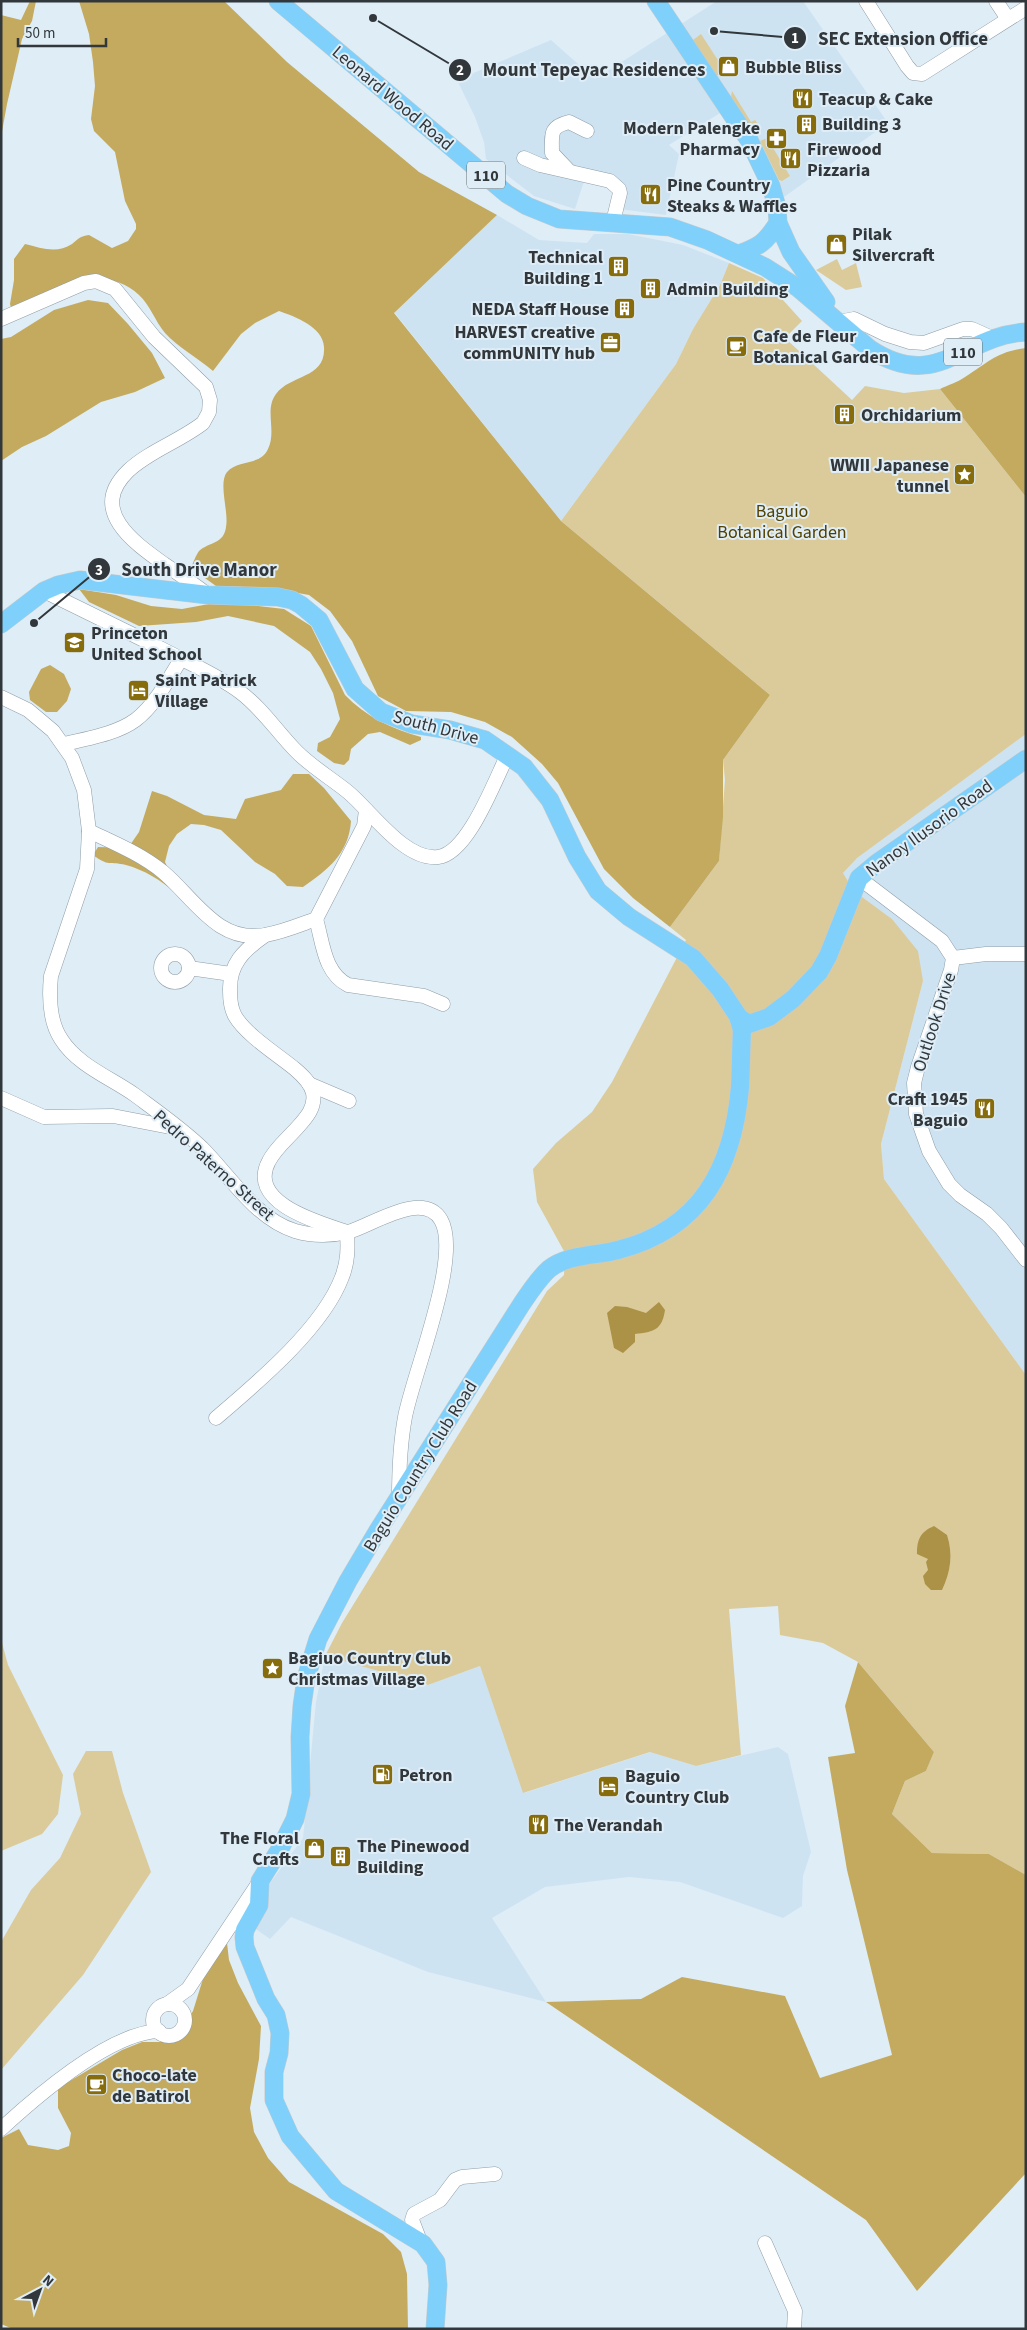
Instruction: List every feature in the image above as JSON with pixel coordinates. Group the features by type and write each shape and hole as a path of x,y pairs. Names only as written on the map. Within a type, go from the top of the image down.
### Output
{"main road":[{"name":"Leonard Wood Road","path":"278,1 507,194 527,206 559,219 670,227 707,240 765,267 798,288 883,357 913,366 930,366 947,360 992,338 1009,332 1026,332"},
{"path":"656,1 752,147 771,186 777,207 778,223 791,252 835,319"},
{"path":"739,254 760,246 768,239 778,223"},
{"name":"South Drive","path":"1,624 44,591 58,584 80,580 208,595 278,597 301,604 319,620 355,689 381,712 412,724 467,733 485,740 508,754 524,767 550,800 576,857 598,891 629,917 693,958 746,1023"},
{"name":"Nanoy Ilusorio Road","path":"746,1023 793,999 819,972 828,956 860,878 877,863 1026,759"},
{"name":"Baguio Country Club Road","path":"260,1881 292,1827 302,1794 300,1737 306,1678 318,1639 348,1581 401,1488 520,1305 549,1270 560,1263 578,1257 617,1251 639,1244 675,1225 692,1210 708,1191 719,1175 732,1135 740,1088 746,1023"},
{"path":"260,1881 259,1905 245,1930 244,1937 245,1948 266,1999 276,2015 280,2033 274,2072 274,2100 290,2136 336,2191 420,2241 436,2262 438,2285 435,2329"}],"street":[{"path":"866,1 907,66 913,72 922,74 1026,8"},
{"path":"996,1 1008,19"},
{"path":"569,171 552,153 552,132 557,125 569,122 587,131"},
{"path":"524,158 540,165 610,181 619,188 620,194 613,222"},
{"path":"1,319 84,283 96,281 106,284 115,289 154,337 206,387 210,400 209,412 203,423 128,471 115,489 112,498 116,520 132,540 208,595"},
{"path":"835,319 854,319 885,334 910,342 924,343 963,329 972,329 992,338"},
{"path":"44,591 181,659 237,690 255,703 298,753 348,792 368,818 412,851 425,856 437,858 449,855 468,834 508,754"},
{"path":"64,744 112,732 137,720 159,696 181,659"},
{"name":"Pedro Paterno Street","path":"1,697 40,719 64,744 79,774 84,790 89,832 87,869 51,976 50,991 53,1021 60,1039 81,1060 116,1082 181,1129 261,1210 277,1223 307,1234 347,1232 394,1213 419,1207 428,1208 434,1212 443,1226 444,1271 437,1305 405,1416 401,1488"},
{"path":"368,818 316,919 330,968 340,981 348,985 424,996 443,1004"},
{"path":"89,832 139,856 162,871 216,924 234,934 264,936 316,919"},
{"name":"Outlook Drive","path":"860,878 942,941 953,958 951,970 918,1066 914,1083 916,1114 929,1151 948,1184 1001,1228 1026,1260"},
{"path":"216,1418 277,1362 323,1312 335,1295 348,1257 347,1232 290,1209 280,1202 266,1187 266,1169 269,1160 311,1109 313,1092 303,1076 239,1022 234,1014 230,998 234,934"},
{"path":"189,968 233,968 264,936"},
{"path":"953,958 986,954 1026,954"},
{"path":"309,1084 349,1101"},
{"path":"1,1098 44,1117 114,1116 138,1119 181,1129"},
{"name":"Baguio Country Club Road","path":"167,2004 188,1989 260,1881"},
{"name":"Baguio Country Club Road","path":"184,2016 188,1989"},
{"path":"1,2129 48,2090 91,2059 116,2044 154,2029 167,2035 178,2033 184,2024 184,2016 178,2007 167,2004 156,2012 154,2029"},
{"path":"420,2241 412,2220 414,2214 440,2200 455,2180 462,2177 495,2174"},
{"path":"765,2243 795,2311 794,2329"}],"shaded area":[{"path":"30,1 36,1 32,21 22,39 1,137 1,15 21,20"},
{"path":"79,1 224,1 287,62 419,172 497,215 394,313 561,521 770,695 723,760 723,817 719,861 670,927 633,898 604,869 558,783 542,764 512,737 485,722 451,712 406,711 378,696 352,641 330,611 309,595 270,588 216,586 191,568 199,551 219,540 225,533 227,521 223,483 227,472 237,465 260,458 268,449 271,435 271,407 276,394 290,383 314,371 319,365 323,357 324,347 319,334 314,328 279,311 255,323 241,334 213,371 165,333 139,295 125,285 109,280 92,279 59,287 12,311 10,304 14,280 14,259 25,244 49,249 61,249 81,237 89,235 112,248 128,241 136,229 136,224 125,201 115,152 94,131 91,119 95,86 93,62 89,34"},
{"path":"717,1 803,1 888,123 784,197 771,165 733,105 669,145 679,154 666,215 619,209 623,195 586,175 575,209 534,196 486,159 484,142 475,117 457,80 551,40 595,79"},
{"path":"497,215 539,240 587,243 594,234 628,234 683,245 729,263 720,285 693,329 676,364 561,521 394,312"},
{"path":"88,300 108,303 152,353 165,378 135,392 101,402 1,461 1,339 11,337 54,310"},
{"path":"1026,348 1026,497 940,389 962,379 1000,355"},
{"path":"79,589 116,595 151,606 182,609 209,604 249,605 284,609 311,626 345,695 353,703 380,721 421,737 421,740 410,745 380,732 368,734 351,749 349,760 344,765 334,763 317,751 318,743 330,737 340,719 333,693 310,652 274,626 228,616 196,622 139,626 89,602"},
{"path":"50,665 64,674 71,689 67,701 57,712 46,712 30,700 29,692 41,669"},
{"path":"1026,734 1026,1375 884,1179 881,1144 923,981 892,919 854,891 843,873 856,858"},
{"path":"293,774 309,774 324,788 351,821 346,842 336,860 303,887 287,886 275,874 255,862 221,830 204,825 191,824 177,834 169,846 165,862 173,879 174,892 164,883 146,873 126,865 106,862 93,855 98,847 128,848 139,832 152,791 167,796 204,815 236,819 245,799 281,790"},
{"path":"659,1302 665,1310 664,1317 659,1326 652,1331 635,1334 635,1342 623,1353 614,1348 607,1313 615,1306 627,1307 646,1313"},
{"path":"934,1526 947,1535 950,1549 949,1569 942,1590 931,1590 925,1584 923,1576 928,1570 926,1562 928,1559 917,1554 920,1537 925,1531"},
{"path":"325,1656 428,1685 480,1666 524,1793 651,1752 696,1766 778,1747 788,1754 811,1852 803,1876 802,1906 783,1918 680,1882 629,1877 545,1887 492,1918 546,2002 428,1972 291,1917 270,1939 243,1920 303,1838 316,1702"},
{"path":"858,1662 934,1752 926,1771 905,1781 892,1814 932,1853 989,1854 1026,1875 1026,2173 917,2291 866,2220 546,2002 641,1999 682,1977 785,1996 820,2078 892,2055 847,1870 828,1757 855,1753 845,1706"},
{"path":"227,1943 229,1960 238,1983 261,2026 259,2059 250,2108 254,2132 268,2158 289,2182 383,2234 401,2252 407,2274 408,2329 13,2329 1,2324 1,2138 19,2129 28,2145 58,2150 69,2146 71,2133 58,2108 58,2088 122,2050 142,2042 162,2042 181,2031 193,2011 207,1966"}],"green space":[{"path":"701,34 725,71 716,76 693,40"},
{"path":"732,91 751,122 755,120 762,130 755,134 731,97"},
{"path":"767,138 790,176 782,181 779,180 760,141"},
{"path":"837,259 842,270 856,263 862,287 846,290 816,270"},
{"name":"Baguio Botanical Garden","path":"729,263 763,278 802,321 785,338 852,400 865,386 904,393 940,389 1026,497 1026,734 857,858 843,873 854,891 892,919 918,951 923,981 881,1144 884,1179 1026,1375 1026,1875 989,1854 932,1853 892,1814 905,1781 926,1771 934,1752 858,1662 823,1643 780,1635 778,1606 729,1609 741,1755 696,1766 650,1752 523,1793 480,1666 428,1685 325,1656 342,1623 547,1291 564,1275 565,1253 537,1202 533,1169 556,1143 592,1112 612,1082 686,940 670,927 719,861 725,780 723,760 770,695 561,521 676,364 693,329 720,285"},
{"path":"1,1639 8,1665 63,1775 58,1814 42,1834 1,1851"},
{"path":"86,1751 112,1751 123,1793 151,1872 83,1975 1,2070 1,1942 31,1890 60,1858 81,1814 73,1774"}],"place":[{"name":"Mount Tepeyac Residences","path":"373,18"},
{"name":"SEC Extension Office","path":"714,31"},
{"name":"Bubble Bliss","path":"729,67"},
{"name":"Teacup & Cake","path":"803,99"},
{"name":"Building 3","path":"806,124"},
{"name":"Modern Palengke Pharmacy","path":"776,138"},
{"name":"Firewood Pizzaria","path":"791,159"},
{"name":"Pine Country Steaks & Waffles","path":"651,195"},
{"name":"Pilak Silvercraft","path":"836,244"},
{"name":"Technical Building 1","path":"619,267"},
{"name":"Admin Building","path":"651,289"},
{"name":"NEDA Staff House","path":"625,309"},
{"name":"HARVEST creative commUNITY hub","path":"611,342"},
{"name":"Cafe de Fleur Botanical Garden","path":"737,346"},
{"name":"Orchidarium","path":"845,415"},
{"name":"WWII Japanese tunnel","path":"965,475"},
{"name":"South Drive Manor","path":"34,623"},
{"name":"Princeton United School","path":"75,643"},
{"name":"Saint Patrick Village","path":"139,690"},
{"name":"Craft 1945 Baguio","path":"984,1109"},
{"name":"Bagiuo Country Club Christmas Village","path":"272,1668"},
{"name":"Petron","path":"383,1775"},
{"name":"Baguio Country Club","path":"609,1786"},
{"name":"The Verandah","path":"538,1825"},
{"name":"The Floral Crafts","path":"315,1848"},
{"name":"The Pinewood Building","path":"341,1856"},
{"name":"Choco-late de Batirol","path":"96,2085"}]}
